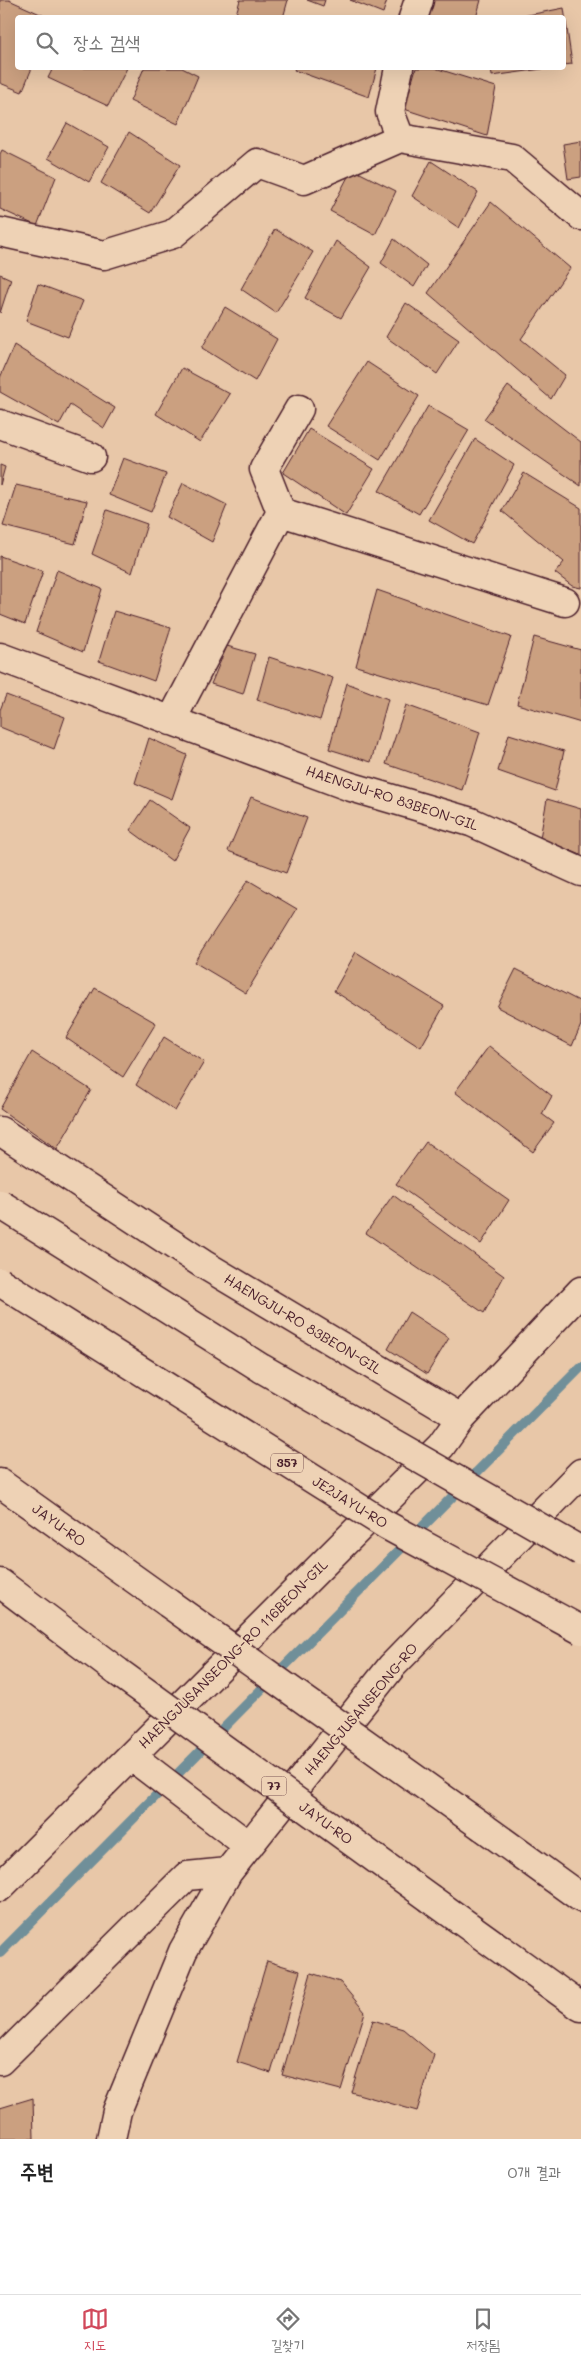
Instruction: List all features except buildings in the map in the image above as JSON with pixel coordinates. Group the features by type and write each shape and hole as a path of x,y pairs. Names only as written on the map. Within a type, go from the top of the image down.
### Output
{"main road":[{"path":"414,15 419,0"},
{"path":"399,70 390,112 400,138"},
{"path":"0,232 104,255 173,234 257,163 304,180 400,138 512,158 581,216"},
{"path":"171,721 281,512 264,469 300,409"},
{"path":"0,424 91,457"},
{"path":"281,512 565,602"},
{"name":"HAENGJU-RO 83BEON-GIL","path":"0,657 348,786 470,822 581,872"},
{"name":"HAENGJU-RO 83BEON-GIL","path":"0,1131 203,1264 461,1418"},
{"path":"0,1204 260,1368 581,1551"},
{"name":"JE2JAYU-RO","path":"0,1282 386,1525 581,1630"},
{"path":"461,1418 581,1291"},
{"name":"HAENGJUSANSEONG-RO 116BEON-GIL","path":"0,1887 441,1446 461,1418"},
{"name":"HAENGJUSANSEONG-RO","path":"111,2139 117,2111 183,1951 228,1872 392,1666 581,1473"},
{"name":"JAYU-RO","path":"0,1483 581,1898"},
{"name":"JAYU-RO","path":"0,1582 118,1672 581,2007"},
{"path":"131,1756 249,1846"},
{"path":"0,2061 187,1876 228,1872"}],"waterway":[{"path":"0,1953 581,1367"}]}
